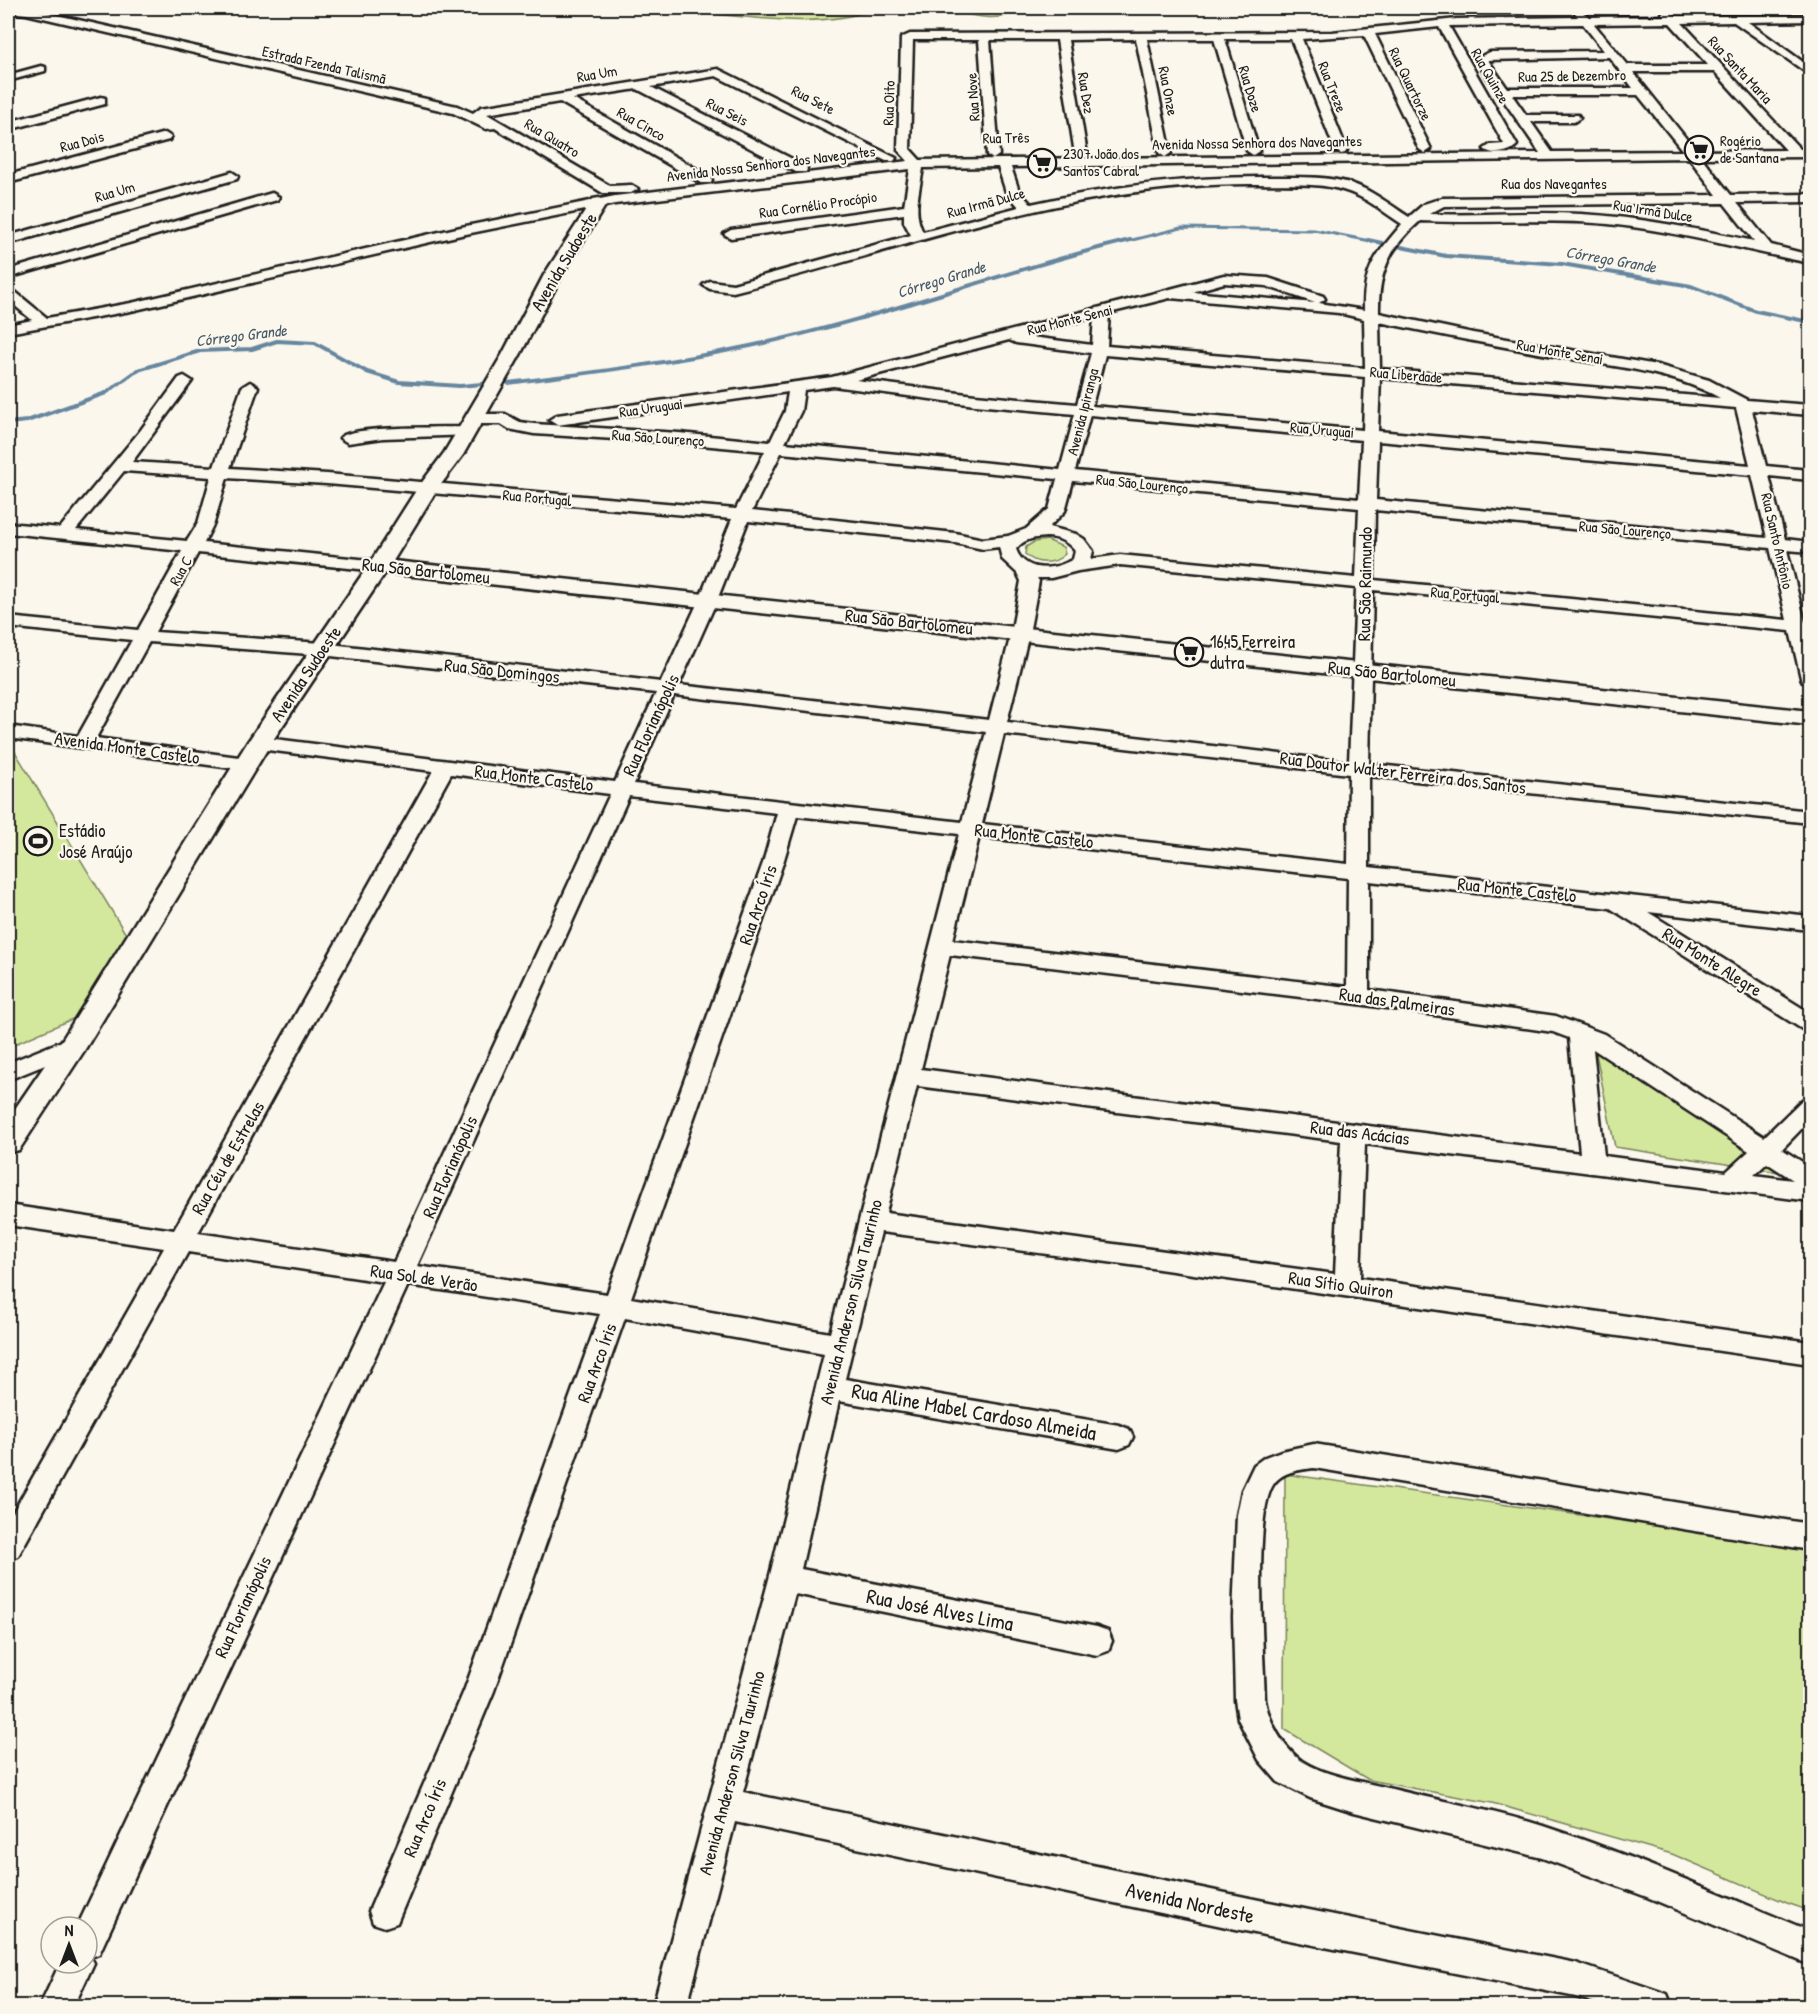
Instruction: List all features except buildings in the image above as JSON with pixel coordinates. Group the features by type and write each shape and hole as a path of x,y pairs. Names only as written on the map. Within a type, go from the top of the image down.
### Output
{"street":[{"path":"1576,8 1765,246 1798,243"},
{"name":"Rua Santa Maria","path":"1662,8 1796,153"},
{"name":"Estrada Fzenda Talismã","path":"8,9 26,11 457,110 472,116 608,198"},
{"path":"1737,19 1810,72"},
{"path":"984,36 1295,35 1368,32 1442,23 1586,20 1808,20"},
{"name":"Rua Quinze","path":"1442,23 1511,145"},
{"name":"Rua Quartorze","path":"1368,32 1425,149"},
{"name":"Rua Treze","path":"1295,35 1341,150"},
{"name":"Rua Oito","path":"910,209 912,160 904,150 907,38 912,36 984,36"},
{"name":"Rua Nove","path":"984,36 998,159 1013,192 1029,209"},
{"name":"Rua Dez","path":"1062,36 1081,154"},
{"name":"Rua Onze","path":"1141,36 1165,153"},
{"name":"Rua Doze","path":"1218,36 1253,152"},
{"path":"1547,154 1480,59 1490,55 1612,54"},
{"path":"1624,69 1717,68"},
{"path":"8,78 41,69"},
{"name":"Rua Um","path":"479,114 481,111 637,84 711,72 722,73"},
{"name":"Rua Sete","path":"722,73 890,158"},
{"name":"Rua Seis","path":"637,84 801,169"},
{"name":"Rua 25 de Dezembro","path":"1502,92 1642,90"},
{"name":"Rua Cinco","path":"560,97 705,180"},
{"path":"8,126 101,102"},
{"name":"Rua Quatro","path":"479,114 608,198"},
{"path":"1522,119 1574,118"},
{"name":"Rua Dois","path":"8,179 165,137"},
{"name":"Rua Três","path":"998,159 1081,154 1503,149 1510,148 1511,145"},
{"name":"Avenida Nossa Senhora dos Navegantes","path":"608,198 912,160 1125,161 1547,154 1810,153"},
{"path":"8,316 13,328 131,307 608,198 705,180 890,158 912,160"},
{"path":"1323,159 1332,183"},
{"path":"1125,161 1137,188"},
{"name":"Rua Um","path":"8,240 232,176"},
{"name":"Rua Irmã Dulce","path":"710,285 733,288 1029,209 1137,188 1245,181 1332,183 1352,188 1413,220 1563,217 1608,220 1765,246 1810,259"},
{"path":"1352,188 1395,198"},
{"path":"8,274 272,197"},
{"name":"Avenida Sudoeste","path":"8,1141 74,1044 259,743 379,566 427,489 453,455 511,355 553,274 608,198"},
{"name":"Rua dos Navegantes","path":"1372,317 1373,277 1384,255 1413,220 1429,207 1450,201 1810,198"},
{"path":"1412,202 1429,207"},
{"path":"910,209 911,222 920,238"},
{"name":"Rua Cornélio Procópio","path":"730,234 910,209"},
{"name":"Rua Monte Senai","path":"797,387 833,381 1224,279 1253,280 1282,286 1339,309 1372,317 1657,370 1704,383 1743,404"},
{"path":"8,293 44,323"},
{"path":"1170,294 1339,309"},
{"name":"Avenida Ipiranga","path":"1057,511 1099,350 1102,312"},
{"name":"Rua São Raimundo","path":"1358,996 1359,768 1373,372 1372,317"},
{"name":"Rua Liberdade","path":"1002,338 1099,350 1810,410"},
{"path":"64,534 146,434 183,381"},
{"name":"Rua Uruguai","path":"833,381 975,400 1810,475"},
{"name":"Rua C","path":"84,743 141,636 194,547 214,502 221,471 250,387"},
{"name":"Rua Uruguai","path":"505,419 529,423 597,416 797,387"},
{"name":"Rua Florianópolis","path":"99,1916 401,1274 708,600 742,515 794,411 797,387"},
{"name":"Rua Santo Antônio","path":"1743,404 1776,544 1804,627 1810,678"},
{"name":"Rua São Lourenço","path":"470,425 505,419 515,426 534,429 679,438 1810,547"},
{"path":"348,438 470,425"},
{"name":"Rua Portugal","path":"119,466 221,471 742,515 955,538"},
{"path":"955,538 982,544 1013,541 1032,533 1057,511 1084,556 1048,585 1027,596"},
{"path":"1032,533 1052,532 1120,560"},
{"name":"Rua São Bartolomeu","path":"10,533 64,534 379,566 1810,718"},
{"path":"955,538 1038,573 1120,560"},
{"name":"Avenida Anderson Silva Taurinho","path":"670,2007 784,1579 829,1388 1020,634 1030,581 1016,564 1008,549 1013,541"},
{"name":"Rua Portugal","path":"1120,560 1366,586 1804,627"},
{"name":"Rua São Domingos","path":"8,622 141,636 322,650 995,726"},
{"name":"Rua Doutor Walter Ferreira dos Santos","path":"995,726 1810,817"},
{"name":"Avenida Monte Castelo","path":"8,732 246,764"},
{"name":"Rua Monte Castelo","path":"259,743 621,789 1810,923"},
{"name":"Rua Céu de Estrelas","path":"8,1547 315,1004 445,767"},
{"name":"Rua Arco Íris","path":"385,1911 479,1691 773,863 789,808"},
{"name":"Rua Monte Alegre","path":"1614,901 1810,1023"},
{"name":"Rua das Palmeiras","path":"941,946 1358,996 1556,1024 1596,1040 1810,1179"},
{"path":"1580,1032 1593,1164"},
{"path":"8,1072 74,1044"},
{"name":"Rua das Acácias","path":"909,1076 1810,1192"},
{"path":"1731,1182 1810,1106"},
{"path":"1347,1286 1353,1132"},
{"name":"Rua Sol de Verão","path":"8,1215 617,1306 840,1346"},
{"name":"Rua Sítio Quiron","path":"871,1221 1137,1256 1810,1353"},
{"name":"Rua Aline Mabel Cardoso Almeida","path":"829,1388 1119,1437"},
{"path":"1810,1537 1314,1456 1293,1458 1277,1464 1263,1475 1251,1512 1248,1550 1250,1700 1253,1719 1260,1735 1289,1771 1310,1782 1354,1796 1542,1842 1647,1881 1810,1948"},
{"name":"Rua José Alves Lima","path":"784,1579 1097,1641"},
{"name":"Avenida Nordeste","path":"724,1804 1264,1918 1576,1980 1655,2007"},
{"path":"57,2007 72,1975"}],"green space":[{"path":"685,8 878,8 833,19 787,20 694,12"},
{"path":"938,8 1017,8 1010,14 990,18"},
{"path":"1047,540 1063,547 1065,554 1061,558 1050,562 1040,562 1025,554 1026,547 1034,542"},
{"name":"Estádio José Araújo","path":"8,745 11,745 127,936 77,1017 8,1047"},
{"path":"1595,1049 1785,1173 1615,1147"},
{"path":"1285,1474 1810,1547 1810,1911 1672,1854 1492,1803 1369,1780 1284,1729"}],"waterway":[{"name":"Córrego Grande","path":"1124,242 1181,228 1314,230 1376,242"},
{"name":"Córrego Grande","path":"508,383 690,358 798,335 1130,240"},
{"name":"Córrego Grande","path":"1368,240 1382,243"},
{"name":"Córrego Grande","path":"1401,247 1446,256 1562,264 1691,286 1756,311 1810,322"},
{"name":"Córrego Grande","path":"8,423 27,421 106,393 138,370 200,351 252,349 277,341 315,343 367,372 399,382 460,386 482,384"}],"place":[{"name":"Rogério de Santana","path":"1699,150"},
{"name":"2307 João dos Santos Cabral","path":"1042,163"},
{"name":"1645 Ferreira dutra","path":"1189,652"},
{"name":"Estádio José Araújo","path":"38,841"}]}
